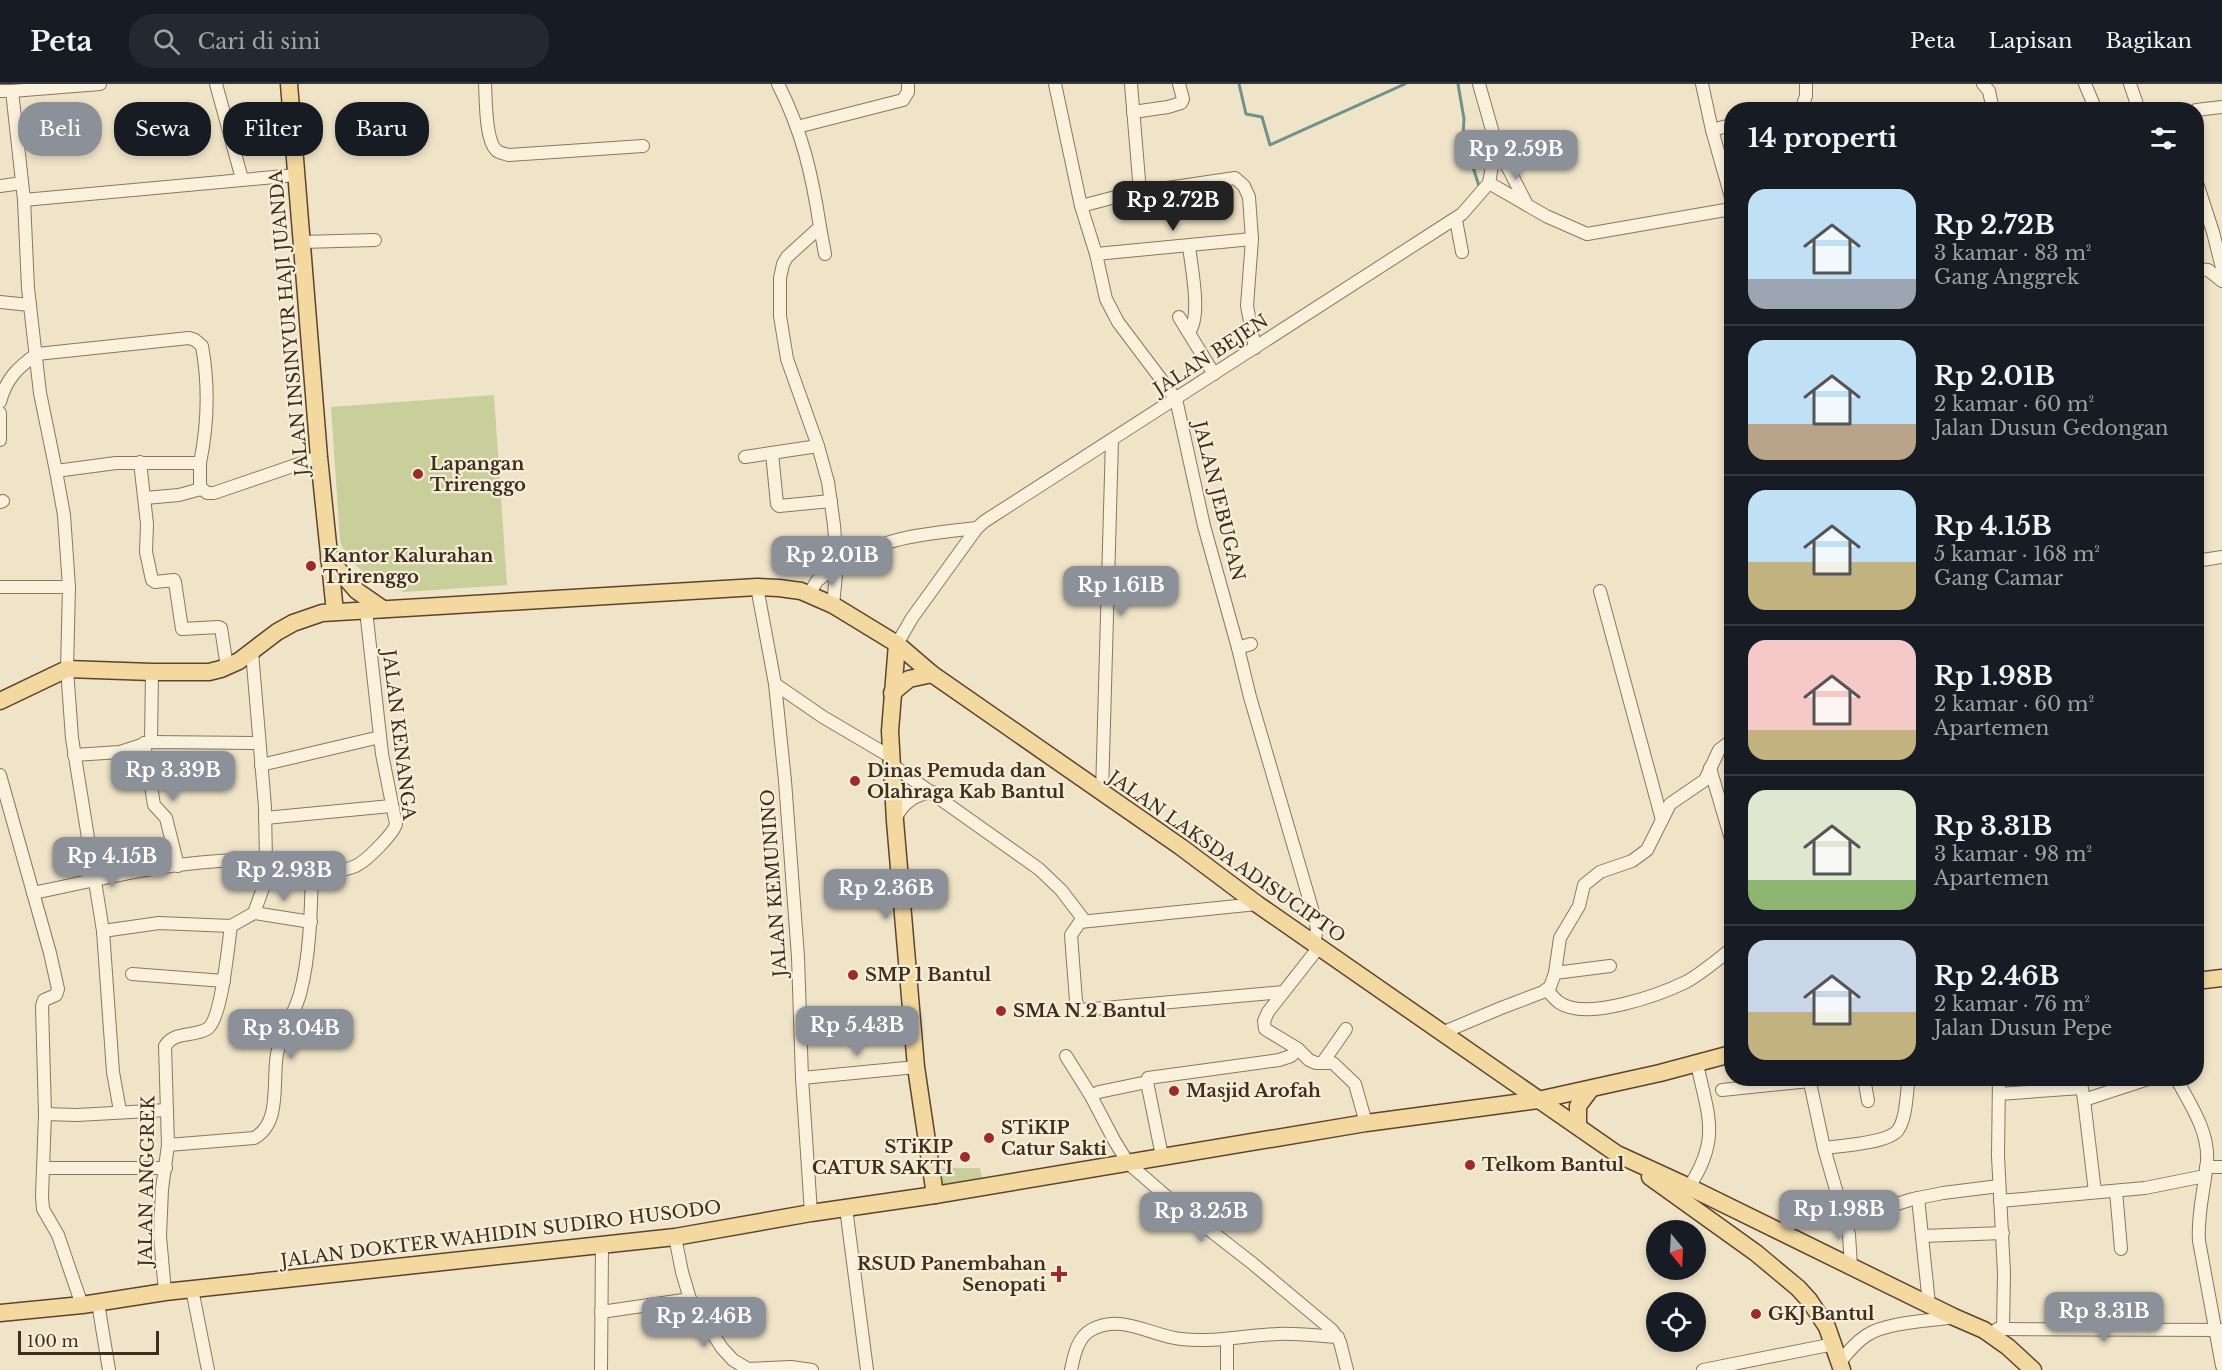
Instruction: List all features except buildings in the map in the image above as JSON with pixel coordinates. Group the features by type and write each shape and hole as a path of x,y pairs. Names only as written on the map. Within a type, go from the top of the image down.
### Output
{"main road":[{"name":"JALAN INSINYUR HAJI JUANDA","path":"289,84 319,457 335,612"},
{"path":"329,559 357,591 383,609"},
{"path":"0,701 67,669 209,672 227,667 293,623 314,615 335,612 757,588 790,589 809,594 833,605 897,644 892,693 891,760 895,821 916,1067 935,1195"},
{"name":"JALAN LAKSDA ADISUCIPTO","path":"897,644 932,674 1257,904 1617,1154"},
{"path":"892,693 909,679 932,674"},
{"path":"2204,980 2222,978"},
{"name":"JALAN DOKTER WAHIDIN SUDIRO HUSODO","path":"0,1313 90,1304 165,1292 675,1237 1366,1123 1538,1100 1590,1090 1724,1056"},
{"path":"1485,1107 1495,1102 1502,1090 1501,1080 1494,1069"},
{"path":"1578,1126 1578,1106 1590,1090"},
{"path":"1617,1154 1984,1330 2008,1347 2033,1370"},
{"path":"1617,1154 1756,1253 1798,1288 1817,1310 1834,1344 1841,1366"}],"street":[{"path":"100,84 6,91 24,200 25,249 42,411 64,515 69,587 67,669 74,755 103,931 114,1078 120,1111"},
{"path":"216,84 242,179"},
{"path":"485,84 489,136 496,150 502,153 509,155 550,153 643,146"},
{"path":"778,84 797,127 813,179 825,255"},
{"path":"797,127 903,99 908,92 908,84"},
{"name":"JALAN JEBUGAN","path":"1055,84 1080,206 1096,254 1106,299 1118,322 1176,399 1204,526 1244,646 1250,697 1315,919 1317,945"},
{"path":"1131,84 1140,192"},
{"path":"1133,112 1152,111 1181,103 1183,99 1179,84"},
{"path":"1479,84 1496,144 1527,206"},
{"path":"1702,84 1724,172"},
{"path":"1803,102 1806,96 1806,84"},
{"path":"2085,84 2093,102"},
{"path":"2130,84 2136,102"},
{"path":"1985,85 1991,102"},
{"path":"2204,109 2222,107"},
{"path":"1712,130 1724,127"},
{"path":"1496,144 1490,183 1560,224 1587,234 1724,210"},
{"path":"24,200 296,174"},
{"path":"1080,206 1140,192 1235,178 1244,186 1249,197 1252,239 1247,306 1255,348"},
{"path":"0,186 22,183"},
{"name":"JALAN BEJEN","path":"897,644 912,618 976,528 1456,220 1490,183"},
{"path":"2204,204 2222,268"},
{"path":"1456,220 1462,252"},
{"path":"820,227 788,257 781,269 780,287 785,351 818,446 831,501 836,568 833,605"},
{"path":"1096,254 1252,239"},
{"path":"301,242 375,240"},
{"path":"1189,246 1195,309 1194,324 1189,332"},
{"path":"2204,270 2208,270 2222,281"},
{"path":"0,302 30,306"},
{"path":"1179,316 1214,374"},
{"path":"0,402 7,381 18,367 37,354 189,338 202,346 207,394 206,435 200,463 201,489 207,493 214,493 319,457"},
{"path":"0,413 0,440"},
{"path":"1102,793 1112,440"},
{"path":"745,457 818,446"},
{"path":"772,453 779,506 831,501"},
{"path":"56,471 90,465 140,462 200,463"},
{"path":"140,462 145,498 146,552 152,580 175,582 182,629 221,628 227,667"},
{"path":"145,498 179,495 201,489"},
{"path":"809,594 817,580 859,553 881,544 976,528"},
{"path":"2204,560 2222,557"},
{"path":"0,587 69,587"},
{"name":"JALAN KEMUNINO","path":"757,588 775,684 785,781 798,957 802,1078 811,1213"},
{"path":"1600,591 1662,820"},
{"name":"JALAN KENANGA","path":"33,893 96,879 177,866 229,861 266,863 312,872 344,870 360,864 395,829 380,737 366,610"},
{"path":"252,652 266,818 266,863 263,888 254,913"},
{"path":"152,672 148,743 154,805 165,818 177,866"},
{"path":"775,684 891,760 1044,873 1061,890 1084,920"},
{"path":"261,765 380,737"},
{"path":"74,755 120,752 148,743 259,743"},
{"path":"1444,1032 1547,990 1555,973 1560,938 1579,906 1584,885 1600,872 1632,861 1642,854 1650,846 1670,804 1705,780 1719,750 1724,746"},
{"path":"1710,768 1724,815"},
{"path":"0,775 58,989 56,995 44,1000 42,1006 45,1114 42,1196 44,1209 90,1304 108,1370"},
{"path":"895,821 903,807 912,798 933,792"},
{"path":"266,818 392,806"},
{"path":"168,1145 254,1138 265,1131 271,1120 277,1053 301,991 310,922 312,872"},
{"path":"1257,904 1080,922 1071,934 1076,1001 1079,1010 1283,992"},
{"path":"103,931 159,923 231,926 254,913 310,922"},
{"name":"JALAN ANGGREK","path":"165,1292 160,1236 168,1145 165,1046 176,1036 204,1030 214,1022 224,981 231,926"},
{"path":"1317,945 1265,1018 1265,1029 1298,1049 1309,1060 1316,1063 1333,1063 1355,1084 1366,1123"},
{"path":"1547,990 1561,1004 1572,1008 1598,1009 1674,987 1703,971 1724,954"},
{"path":"1555,973 1610,966"},
{"path":"132,974 224,981"},
{"path":"1323,1062 1346,1029"},
{"path":"1162,1156 1148,1078 1279,1060 1291,1056 1298,1049"},
{"path":"1066,1056 1128,1163 1332,1330 1338,1337 1347,1370"},
{"path":"1689,1187 1705,1160 1710,1134 1697,1064"},
{"path":"802,1078 916,1067"},
{"path":"1091,1096 1099,1092 1147,1082"},
{"path":"1722,1090 1757,1086"},
{"path":"1810,1086 1824,1148 1845,1220 1850,1243 1851,1266"},
{"path":"1865,1086 1868,1101"},
{"path":"1824,1148 1872,1141 1893,1135 1902,1122 1908,1086"},
{"path":"1999,1086 2003,1329"},
{"path":"1999,1094 2101,1086"},
{"path":"2180,1086 2200,1123 2206,1147 2198,1226 2199,1241 2219,1330 2222,1366"},
{"path":"2082,1089 2095,1192"},
{"path":"45,1114 77,1115 167,1110"},
{"path":"2000,1201 2116,1191 2222,1167"},
{"path":"44,1168 166,1168"},
{"path":"1845,1220 1918,1198 1999,1186"},
{"path":"2116,1191 2121,1250"},
{"path":"1918,1198 1929,1304"},
{"path":"846,1208 867,1370"},
{"path":"1923,1236 2003,1233"},
{"path":"675,1237 690,1299 732,1360 748,1369 790,1367 812,1370"},
{"path":"600,1370 602,1245"},
{"path":"192,1289 208,1370"},
{"path":"601,1312 690,1299"},
{"path":"1841,1366 1852,1347 1868,1335 1884,1328 1954,1317"},
{"path":"1071,1370 1075,1353 1085,1334 1092,1329 1119,1324 1132,1325 1182,1339 1227,1339 1279,1334 1338,1337"},
{"path":"1984,1330 2149,1328 2219,1330"},
{"path":"1227,1339 1227,1370"},
{"path":"1703,1370 1834,1344"}],"green space":[{"name":"Lapangan Trirenggo","path":"494,395 507,585 405,592 385,585 366,574 350,559 340,541 331,407"},
{"path":"934,1129 939,1168 980,1168 984,1188 934,1196 921,1131"}],"waterway":[{"path":"1239,84 1246,114 1262,117 1270,145 1405,84"},
{"path":"1458,84 1464,119 1463,136 1479,186"}],"place":[{"name":"Lapangan Trirenggo","path":"418,474"},
{"name":"Kantor Kalurahan Trirenggo","path":"311,566"},
{"name":"Dinas Pemuda dan Olahraga Kab Bantul","path":"855,781"},
{"name":"SMP 1 Bantul","path":"853,975"},
{"name":"SMA N 2 Bantul","path":"1001,1011"},
{"name":"Masjid Arofah","path":"1174,1091"},
{"name":"STiKIP Catur Sakti","path":"989,1138"},
{"name":"STiKIP CATUR SAKTI","path":"965,1157"},
{"name":"Telkom Bantul","path":"1470,1165"},
{"name":"RSUD Panembahan Senopati","path":"1059,1274"},
{"name":"GKJ Bantul","path":"1756,1314"}]}
